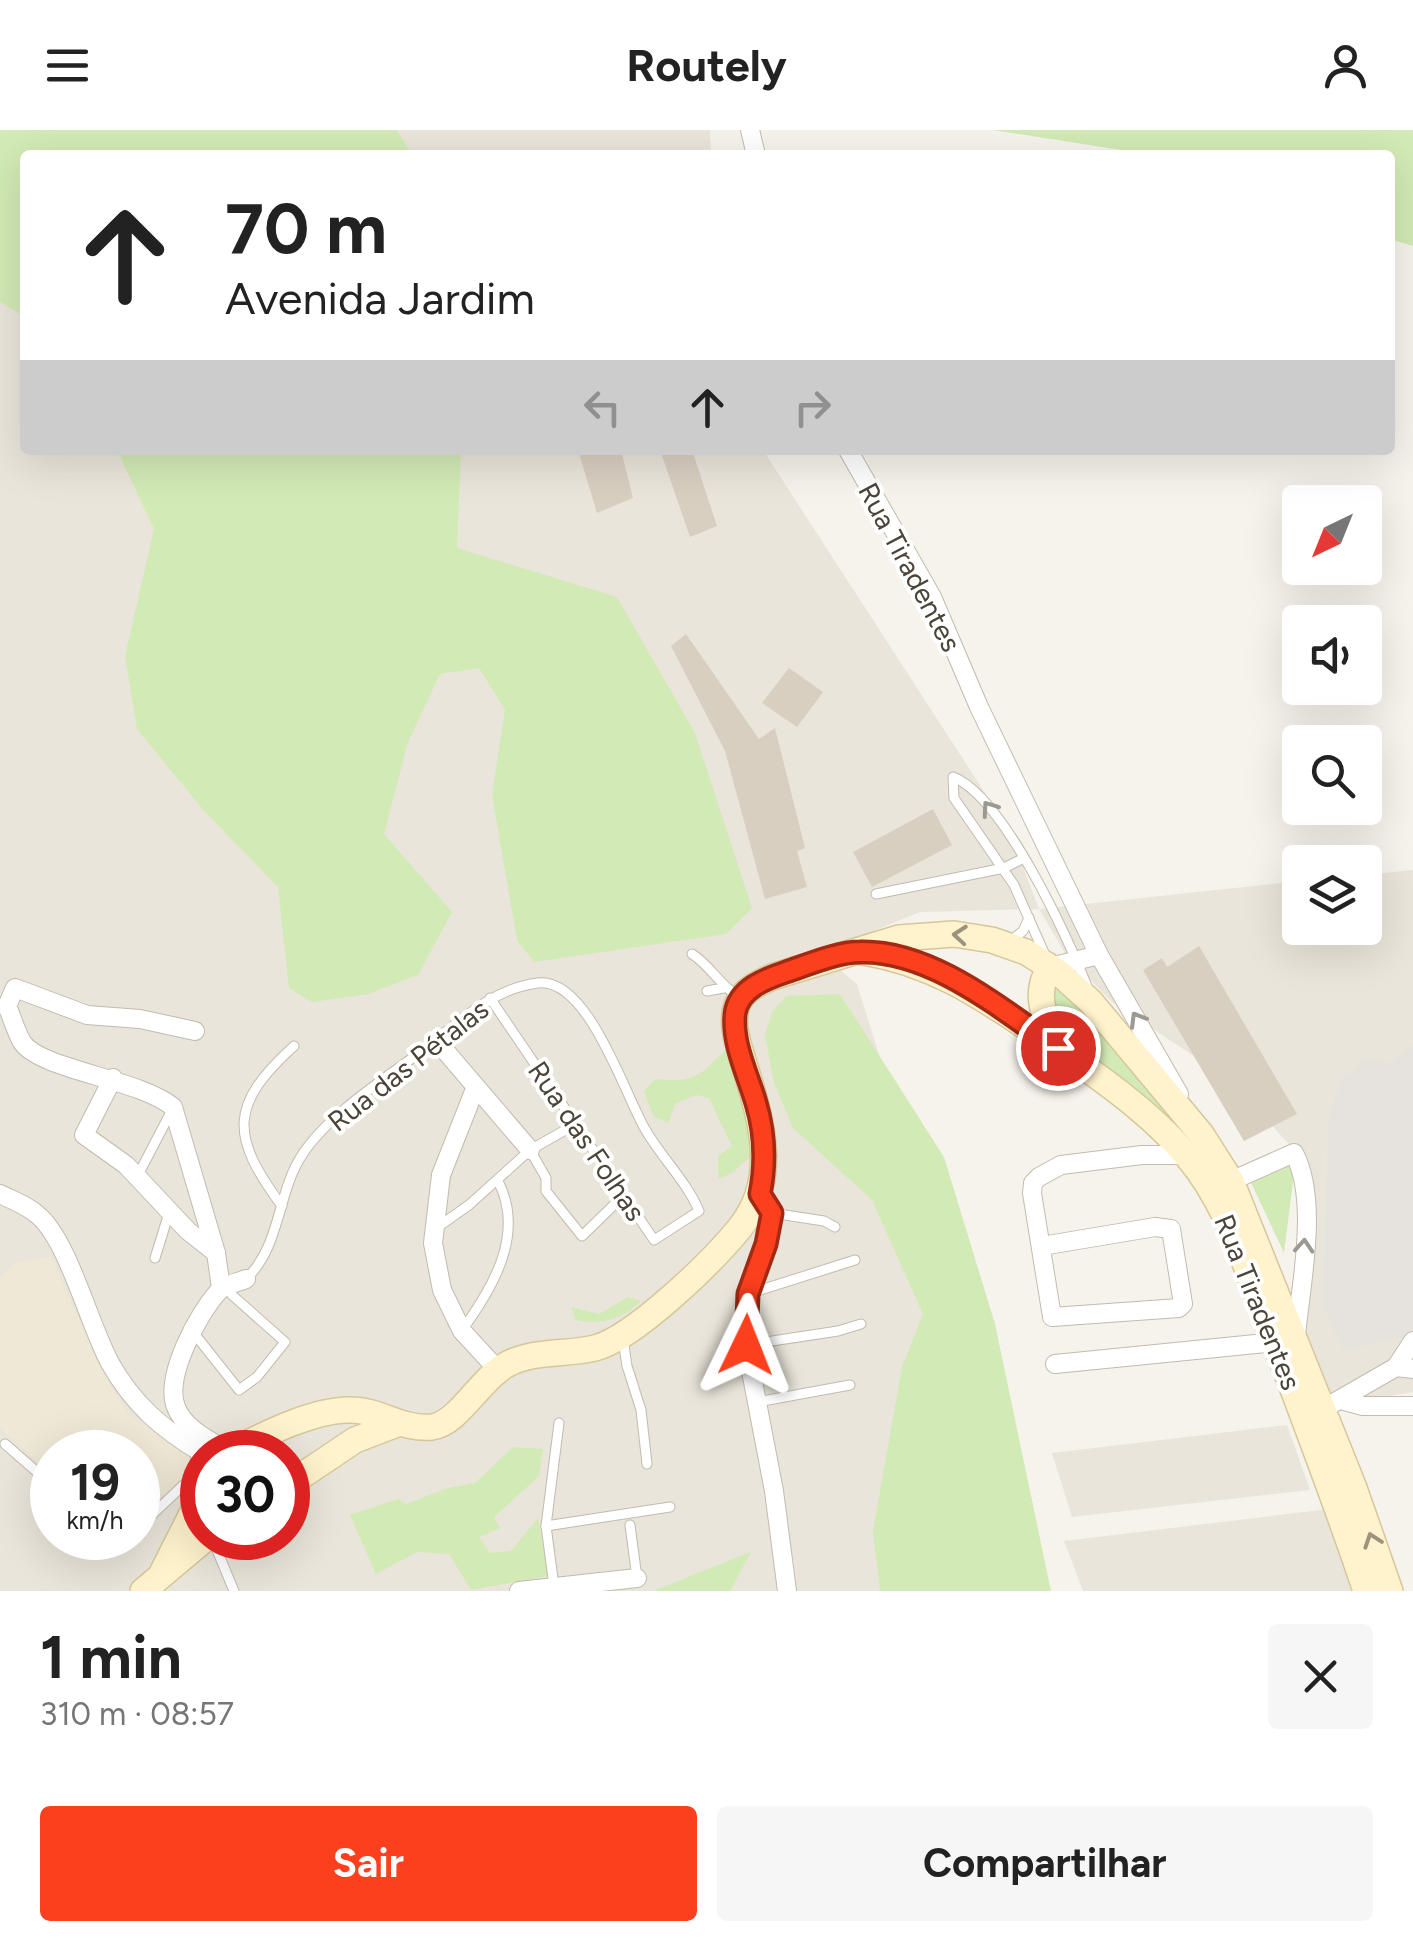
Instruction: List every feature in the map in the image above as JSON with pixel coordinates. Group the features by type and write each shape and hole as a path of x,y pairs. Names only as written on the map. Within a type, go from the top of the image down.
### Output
{"street":[{"name":"Rua Tiradentes","path":"851,455 932,597 979,708 1286,1341 1332,1404 1390,1591"},
{"name":"Rua Tiradentes","path":"732,993 772,977 925,934 954,934 1005,943 1050,967 1094,1005 1194,1145 1231,1181 1366,1591"},
{"path":"858,952 898,958 936,972 1076,1061"},
{"path":"1076,1061 1054,1034 1041,1005 1040,989 1050,967 1099,955"},
{"path":"195,1430 176,1407 174,1381 193,1332 224,1287 174,1107 113,1078 42,1058 22,1043 7,1006 16,988 87,1016 140,1020 196,1031"},
{"path":"732,993 737,1040 758,1108 764,1144 766,1244 748,1294 746,1345 774,1491 786,1591"},
{"path":"436,1040 530,1150"},
{"name":"Rua Tiradentes","path":"1076,1061 1158,1128 1194,1145"},
{"path":"113,1078 84,1136 137,1177 216,1253"},
{"path":"475,1089 440,1175 435,1264 442,1290 462,1331 498,1370"},
{"path":"1142,1155 1158,1128"},
{"path":"1042,1246 1155,1228 1171,1229 1183,1304 1179,1308 1054,1318 1032,1193 1039,1176 1062,1165 1194,1145"},
{"name":"Rua Tiradentes","path":"1231,1181 1294,1153 1302,1170 1306,1194 1286,1341"},
{"path":"1228,1221 1231,1181"},
{"path":"0,1194 32,1210 53,1232 109,1361 149,1417 180,1438"},
{"path":"310,1469 370,1424 420,1427 444,1423 498,1370 516,1360 592,1348 622,1337 766,1204"},
{"name":"Rua das Pétalas","path":"224,1287 246,1278"},
{"path":"1332,1404 1404,1368 1413,1340"},
{"path":"1056,1364 1286,1341"},
{"path":"1332,1404 1413,1406"},
{"path":"278,1430 324,1414 352,1410 370,1424"},
{"path":"153,1584 180,1542"},
{"path":"153,1584 182,1560"},
{"path":"519,1591 637,1578"}],"lane":[{"name":"Rua Tiradentes","path":"1004,868 954,798 953,777 971,784 1024,858 1053,908 1094,1005"},
{"path":"876,894 1004,868 1024,858"},
{"path":"1004,868 1050,967"},
{"path":"1005,943 1019,936 1029,918"},
{"path":"692,954 706,963 732,993"},
{"name":"Rua das Pétalas","path":"246,1278 270,1245 291,1177 316,1138 360,1098 490,998 538,982 559,987 586,1014 612,1058"},
{"path":"707,990 732,993"},
{"name":"Rua das Folhas","path":"490,998 656,1240 700,1210 646,1130 612,1058"},
{"path":"282,1206 262,1180 249,1152 243,1122 247,1099 272,1066 294,1046"},
{"path":"137,1177 174,1107"},
{"path":"434,1229 452,1219 530,1150 576,1124"},
{"path":"530,1150 546,1178 546,1192 582,1236 624,1196"},
{"path":"462,1331 492,1285 504,1258 508,1204 498,1181"},
{"path":"766,1204 834,1226"},
{"path":"155,1258 170,1211"},
{"path":"748,1294 855,1260"},
{"path":"193,1332 239,1390 257,1377 285,1342 224,1287"},
{"path":"746,1345 862,1324"},
{"path":"622,1337 640,1410 647,1464"},
{"path":"757,1402 850,1386"},
{"path":"554,1586 546,1526 559,1423"},
{"path":"5,1444 30,1466"},
{"path":"160,1507 180,1488"},
{"path":"546,1526 670,1507"},
{"path":"630,1525 637,1578"},
{"path":"219,1560 234,1591"}],"shaded area":[{"path":"0,130 710,130 711,150 20,150 20,455 766,455 1009,830 1039,909 920,912 820,953 857,984 947,1273 955,1591 0,1591"},
{"path":"1413,870 1413,1392 1326,1406 1291,1289 1315,1210 1303,1160 1233,1082 1112,1002 1066,955 1039,909 1282,883 1282,945 1382,945 1382,873"},
{"path":"1413,1046 1413,1325 1410,1335 1344,1350 1324,1309 1328,1121 1342,1078 1366,1060 1389,1063"},
{"path":"51,1257 105,1377 130,1416 151,1430 30,1430 30,1455 0,1428 0,1278 14,1263"},
{"path":"1287,1425 1310,1490 1072,1517 1052,1453"},
{"path":"160,1436 180,1449 180,1481 160,1497"},
{"path":"1329,1509 1352,1591 1083,1591 1064,1541"}],"green space":[{"path":"0,130 397,130 409,150 20,150 20,314 0,302"},
{"path":"993,130 1413,130 1413,246 1395,241 1395,150 1121,150"},
{"path":"119,455 461,455 457,548 617,597 695,733 752,908 726,934 534,962 517,940 492,795 505,710 479,668 440,674 408,742 384,834 452,912 418,975 368,994 312,1002 289,988 278,887 205,812 137,729 125,656 154,529"},
{"path":"1058,989 1082,1012 1077,1047 1060,1027 1049,993"},
{"path":"840,994 944,1157 995,1324 1051,1591 880,1591 873,1531 902,1367 923,1314 872,1200 793,1128 774,1083 765,1035 772,1012 786,996"},
{"path":"1094,1024 1186,1133 1090,1056"},
{"path":"725,1050 747,1111 753,1154 732,1173 718,1179 718,1156 732,1146 709,1098 696,1095 675,1104 668,1123 653,1116 644,1091 655,1079 695,1076"},
{"path":"1296,1158 1284,1253 1248,1176"},
{"path":"628,1297 641,1301 619,1317 603,1321 576,1320 571,1307 599,1314"},
{"path":"513,1447 543,1449 539,1476 494,1517 500,1528 479,1537 490,1553 511,1551 538,1518 549,1576 471,1590 449,1554 417,1552 376,1574 350,1515 398,1499 406,1504 448,1488 475,1483"},
{"path":"751,1552 730,1591 653,1591"}],"building":[{"path":"580,455 622,455 633,498 597,513"},
{"path":"662,455 694,455 717,526 690,537"},
{"path":"686,634 759,739 775,728 805,848 797,851 807,887 765,899 725,751 671,646"},
{"path":"789,668 823,692 797,727 762,703"},
{"path":"933,809 952,845 872,887 853,852"},
{"path":"1199,946 1297,1114 1244,1141 1143,970 1162,958 1167,967"}],"route":[{"path":"746,1345 748,1294 772,1223 772,1213 760,1194 765,1157 758,1108 737,1040 737,1005 749,990 772,977 858,952 898,958 960,985 1058,1048"}]}
